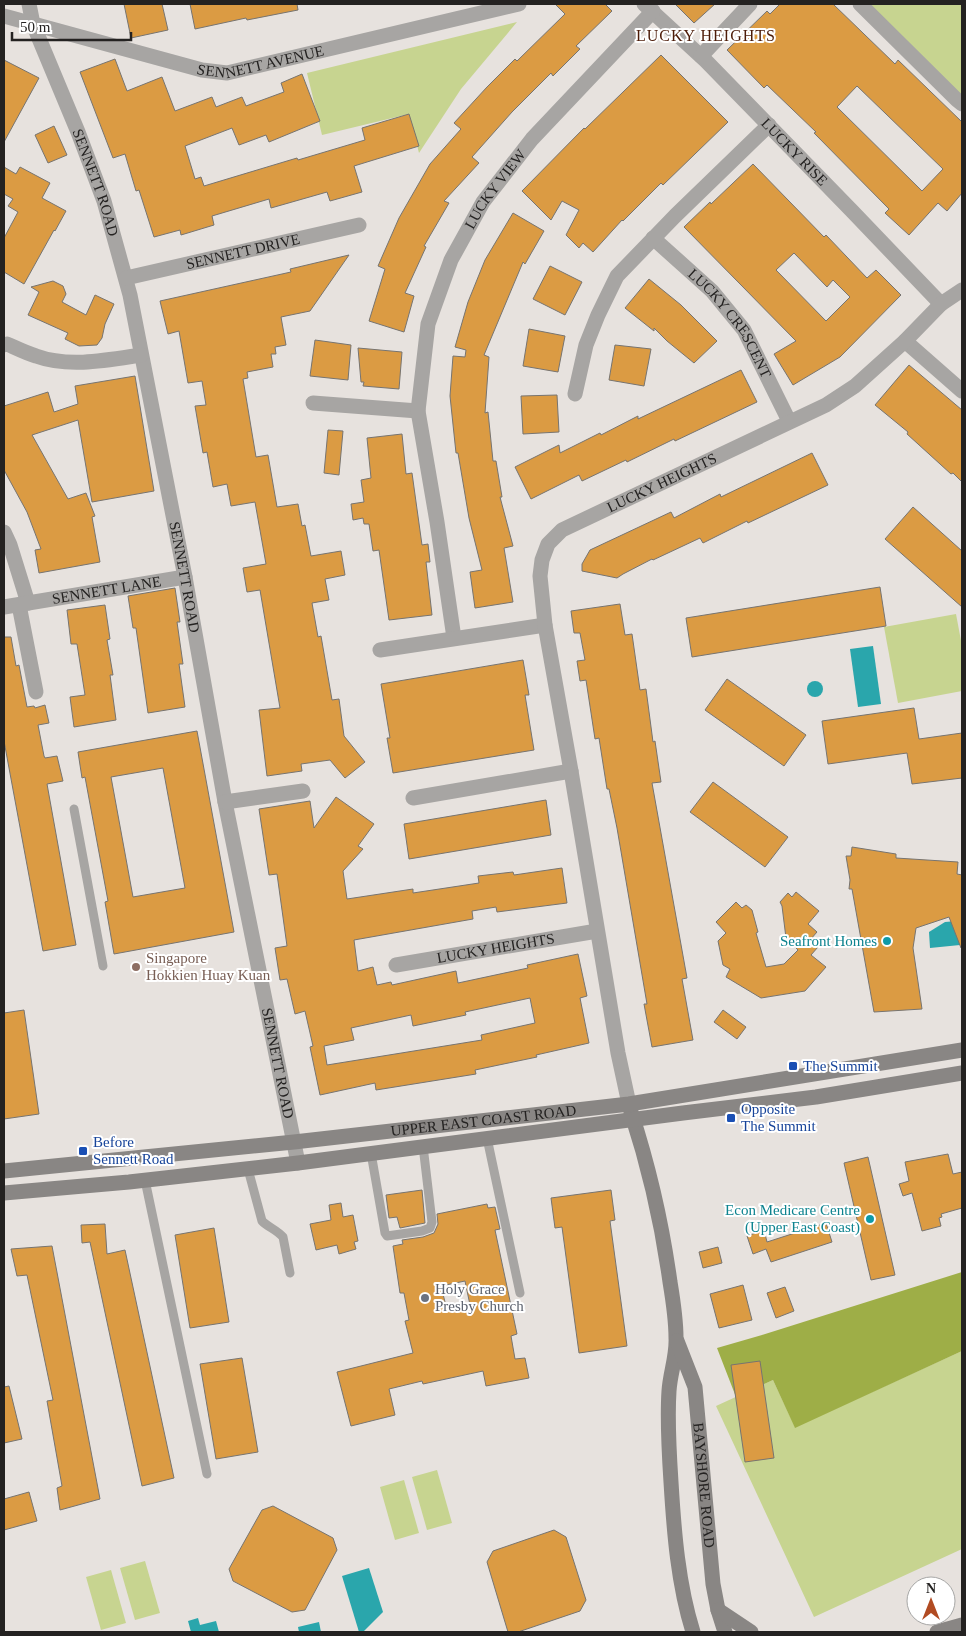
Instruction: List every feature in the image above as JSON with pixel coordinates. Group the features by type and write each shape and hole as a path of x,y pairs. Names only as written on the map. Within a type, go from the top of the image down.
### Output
{"main road":[{"name":"UPPER EAST COAST ROAD","path":"4,1171 294,1142 629,1104 962,1050"},
{"name":"UPPER EAST COAST ROAD","path":"4,1193 298,1163 816,1097 962,1073"},
{"name":"BAYSHORE ROAD","path":"629,1104 640,1138 666,1250 676,1340 695,1388 713,1584 725,1632"},
{"name":"BAYSHORE ROAD","path":"676,1340 668,1390 669,1443 674,1528 679,1572 682,1592 693,1632"},
{"path":"718,1610 752,1632"},
{"path":"937,1632 962,1625"}],"street":[{"name":"SENNETT ROAD","path":"29,4 33,24 78,132 104,201 126,278 185,577 226,802 298,1163"},
{"name":"SENNETT AVENUE","path":"4,16 202,70 226,73 519,4"},
{"path":"701,56 750,4"},
{"path":"860,4 962,104"},
{"name":"LUCKY RISE","path":"648,8 701,56 941,304"},
{"name":"LUCKY VIEW","path":"454,638 418,411 428,324 451,260 483,202 532,139 644,22 648,8"},
{"path":"575,394 586,345 617,276 653,238 769,125"},
{"name":"SENNETT DRIVE","path":"126,278 359,225"},
{"name":"LUCKY CRESCENT","path":"653,238 712,291 744,330 789,421"},
{"name":"LUCKY HEIGHTS","path":"629,1104 618,1053 545,625 540,576 542,560 548,544 562,530 826,405 855,386 905,341 941,304 962,290"},
{"path":"905,341 962,391"},
{"path":"5,343 37,357 65,362 97,362 141,355"},
{"path":"312,403 418,411"},
{"path":"4,532 10,545 17,605 36,692"},
{"name":"SENNETT LANE","path":"17,605 185,577"},
{"path":"380,650 545,625"},
{"path":"413,798 571,771"},
{"path":"226,802 302,791"},
{"name":"LUCKY HEIGHTS","path":"396,965 597,931"}],"lane":[{"path":"74,809 103,966"},
{"path":"487,1138 520,1293"},
{"path":"371,1153 387,1236 430,1228 432,1222 423,1146"},
{"path":"248,1168 262,1221 279,1232 283,1237 290,1273"},
{"path":"145,1180 207,1474"}],"green space":[{"path":"869,4 962,4 962,97"},
{"path":"517,22 461,89 419,153 409,114 322,135 307,73"},
{"path":"956,614 962,646 962,691 898,703 884,627"},
{"path":"962,1272 962,1351 795,1428 773,1380 736,1397 717,1348"},
{"path":"962,1351 962,1549 814,1617 716,1406 773,1380 795,1427"},
{"path":"437,1470 452,1523 427,1530 412,1477"},
{"path":"404,1480 419,1533 395,1540 380,1487"},
{"path":"145,1561 160,1613 135,1620 120,1568"},
{"path":"111,1570 126,1623 101,1630 86,1577"}],"water":[{"path":"873,646 881,704 858,707 850,649"},
{"path":"812,681 818,681 823,686 821,695 812,697 807,692 807,686"},
{"path":"957,921 960,945 930,948 929,932 945,922"},
{"path":"369,1568 383,1612 363,1632 359,1632 342,1576"},
{"path":"198,1618 200,1625 216,1621 219,1632 191,1632 188,1621"},
{"path":"319,1622 321,1632 299,1632 298,1627"}],"building":[{"path":"124,4 162,4 168,30 131,38"},
{"path":"190,4 297,4 298,10 247,20 246,18 195,29"},
{"path":"555,4 605,4 612,11 576,46 580,49 553,76 551,73 512,112 472,157 479,163 444,201 449,203 424,246 426,247 405,293 414,296 404,332 369,321 385,269 378,266 399,218 430,164 461,129 454,123 515,59 517,61 565,14"},
{"path":"675,4 715,4 694,23"},
{"path":"780,4 833,4 895,64 898,60 962,122 962,193 947,211 938,203 909,235 885,213 889,209 814,133 816,132 767,85 764,88 727,50 767,11 770,14","holes":["857,86 943,169 922,191 837,107"]},
{"path":"661,55 728,122 663,185 661,183 622,220 593,252 583,243 579,248 566,235 579,210 562,201 551,220 522,191 584,128"},
{"path":"115,59 127,91 162,77 175,111 212,97 216,107 242,97 246,106 284,92 281,83 302,74 320,121 269,142 266,135 239,145 232,128 185,146 195,179 201,177 204,186 365,140 362,128 409,114 419,146 354,166 362,192 330,201 327,192 271,208 269,199 212,216 214,225 181,235 180,230 154,237 139,190 136,191 125,154 113,158 80,72"},
{"path":"4,60 39,78 4,142"},
{"path":"54,126 67,155 48,163 35,135"},
{"path":"753,164 867,278 876,270 901,295 840,357 793,385 774,354 796,341 684,227 710,202 711,204","holes":["794,253 827,287 833,280 850,297 826,321 776,270"]},
{"path":"4,167 16,174 20,167 50,183 42,198 66,211 24,284 4,272 4,238 18,212 8,206 13,199 4,194"},
{"path":"513,213 544,231 525,264 523,262 484,355 489,357 485,413 488,412 493,461 496,461 502,497 500,497 513,546 504,548 513,602 475,608 470,572 482,570 469,518 458,453 456,453 450,396 453,356 465,357 466,350 455,347 468,302 485,260"},
{"path":"349,255 310,311 281,317 286,345 275,347 276,354 271,354 273,367 247,372 248,378 243,379 256,457 268,455 277,507 298,504 302,526 305,525 311,556 341,551 345,575 325,579 329,600 312,603 318,637 321,636 332,700 339,699 344,736 365,762 345,778 330,760 301,764 302,771 267,776 259,710 280,708 260,590 247,592 243,568 266,564 255,502 231,506 227,484 213,487 207,452 203,453 195,406 206,405 202,381 188,383 179,331 168,334 160,301 291,272 290,269"},
{"path":"550,266 582,282 565,315 533,299"},
{"path":"649,279 681,305 717,341 694,363 654,328 654,331 625,308"},
{"path":"53,281 63,286 66,294 62,302 86,315 95,295 114,304 105,324 102,338 97,345 79,346 65,339 68,333 28,315 39,292 31,287"},
{"path":"529,329 565,336 558,372 523,366"},
{"path":"315,340 351,345 348,380 310,376"},
{"path":"615,345 651,349 644,386 609,380"},
{"path":"358,348 402,352 399,389 363,386 364,382 361,382"},
{"path":"909,365 962,410 962,482 907,434 908,432 875,405"},
{"path":"741,370 757,402 627,462 626,460 582,481 579,475 531,499 515,467 559,445 560,453 638,416 638,419"},
{"path":"135,376 154,491 92,502 78,420 32,435 68,499 86,493 95,516 92,517 100,562 39,573 35,550 41,549 27,512 4,470 4,406 48,392 54,412 78,404 75,386"},
{"path":"557,395 559,432 523,434 521,396"},
{"path":"328,430 343,431 339,475 324,473"},
{"path":"402,434 406,474 412,473 422,545 428,544 430,562 426,562 432,615 389,620 379,550 373,551 369,524 364,524 363,518 353,520 351,504 364,502 361,480 371,478 367,438"},
{"path":"812,453 828,485 703,543 700,538 652,559 617,578 582,571 582,564 590,550 671,512 674,518 720,494 721,497"},
{"path":"913,507 962,551 962,607 885,539"},
{"path":"880,587 886,626 692,657 686,618"},
{"path":"175,588 180,622 177,622 183,664 179,664 185,707 148,713 136,628 133,628 128,596"},
{"path":"620,604 625,635 632,634 640,690 646,689 653,742 655,741 661,782 652,783 687,978 682,979 693,1040 652,1047 644,1004 647,1004 617,828 609,789 607,789 599,738 595,739 586,680 580,681 577,661 585,660 580,633 574,633 571,611"},
{"path":"105,605 110,639 107,640 113,675 110,675 116,720 74,727 70,697 85,695 77,644 71,644 67,610"},
{"path":"4,637 11,637 16,666 19,665 27,707 34,706 35,708 45,705 49,723 38,725 44,756 45,758 57,756 63,781 47,784 76,945 43,951 4,741"},
{"path":"523,660 529,695 525,695 534,750 393,773 387,738 390,738 381,684"},
{"path":"727,679 806,735 784,766 705,710"},
{"path":"914,708 919,739 962,733 962,778 912,784 907,753 828,764 822,721"},
{"path":"197,731 234,932 114,954 105,902 108,901 85,777 82,778 78,752","holes":["163,768 185,888 133,897 111,777"]},
{"path":"713,782 788,837 765,867 690,812"},
{"path":"336,797 374,824 358,846 363,849 343,871 347,899 413,889 413,893 479,883 478,876 513,872 514,875 562,868 567,903 497,912 496,907 472,911 473,919 354,940 358,971 373,967 377,985 391,982 392,985 456,971 458,983 528,968 527,965 578,954 587,996 580,998 589,1043 536,1055 537,1057 475,1070 476,1074 376,1090 375,1083 320,1095 310,1047 313,1046 305,1011 295,1014 287,979 280,980 275,948 287,946 277,874 269,875 259,809 310,801 314,828","holes":["530,998 535,1023 481,1035 482,1040 327,1065 324,1046 354,1040 351,1028 411,1015 413,1026 466,1015 465,1012"]},
{"path":"546,800 551,835 409,859 404,824"},
{"name":"Seafront Homes","path":"852,847 896,854 896,858 958,862 957,874 962,875 962,948 949,917 916,928 913,948 922,1009 874,1012 852,889 849,889 850,880 846,856 851,856"},
{"path":"796,892 819,911 808,924 817,932 810,940 818,947 811,955 826,967 805,991 761,998 726,977 730,969 723,965 718,941 726,933 716,922 736,902 742,908 746,905 752,910 758,932 756,933 766,967 784,964 798,950 786,938 780,902 788,893 792,897"},
{"path":"24,1010 39,1114 4,1119 4,1013"},
{"path":"723,1010 746,1027 737,1039 714,1022"},
{"path":"948,1154 953,1174 962,1172 962,1208 941,1214 942,1217 939,1218 941,1226 922,1231 912,1193 903,1196 899,1184 909,1181 905,1162"},
{"name":"Econ Medicare Centre (Upper East Coast)","path":"868,1157 895,1275 871,1280 844,1163"},
{"path":"422,1190 425,1223 400,1228 397,1217 389,1218 386,1195"},
{"path":"611,1190 615,1220 610,1221 627,1346 579,1353 562,1227 555,1228 551,1198"},
{"path":"341,1203 343,1217 353,1215 358,1241 354,1242 356,1249 339,1254 337,1245 316,1250 310,1224 331,1220 329,1205"},
{"path":"487,1204 488,1208 495,1207 500,1229 495,1230 517,1334 511,1336 515,1359 525,1358 529,1378 486,1386 483,1371 423,1384 422,1381 389,1389 395,1415 351,1426 337,1372 413,1353 405,1321 409,1320 404,1293 400,1293 393,1246 403,1244 402,1240 423,1237 434,1233 438,1224 437,1214","holes":["465,1281 470,1305 447,1310 441,1286"]},
{"path":"826,1223 832,1242 771,1262 766,1249 753,1254 747,1236 764,1230 767,1242"},
{"path":"105,1224 107,1254 125,1250 174,1478 142,1486 90,1242 82,1243 81,1225"},
{"path":"214,1228 229,1322 190,1328 175,1235"},
{"path":"52,1246 100,1499 60,1510 57,1488 62,1486 47,1401 53,1400 27,1275 17,1276 11,1249"},
{"path":"718,1247 722,1263 703,1268 699,1252"},
{"path":"743,1285 752,1320 719,1328 710,1294"},
{"path":"785,1287 794,1311 776,1318 767,1293"},
{"path":"242,1358 258,1452 216,1459 200,1364"},
{"path":"760,1361 774,1458 745,1462 731,1365"},
{"path":"9,1386 22,1439 4,1443 4,1387"},
{"path":"29,1492 37,1521 4,1530 4,1499"},
{"path":"273,1506 333,1538 337,1550 305,1610 292,1612 233,1581 229,1569 262,1510"},
{"path":"554,1530 566,1537 586,1600 580,1611 518,1632 508,1632 487,1562 493,1551"}],"place":[{"name":"Seafront Homes","path":"887,941"},
{"name":"Singapore Hokkien Huay Kuan","path":"136,967"},
{"name":"The Summit","path":"793,1066"},
{"name":"Opposite The Summit","path":"731,1118"},
{"name":"Before Sennett Road","path":"83,1151"},
{"name":"Econ Medicare Centre (Upper East Coast)","path":"870,1219"},
{"name":"Holy Grace Presby Church","path":"425,1298"}],"district":[{"name":"LUCKY HEIGHTS","path":"706,35"}]}
